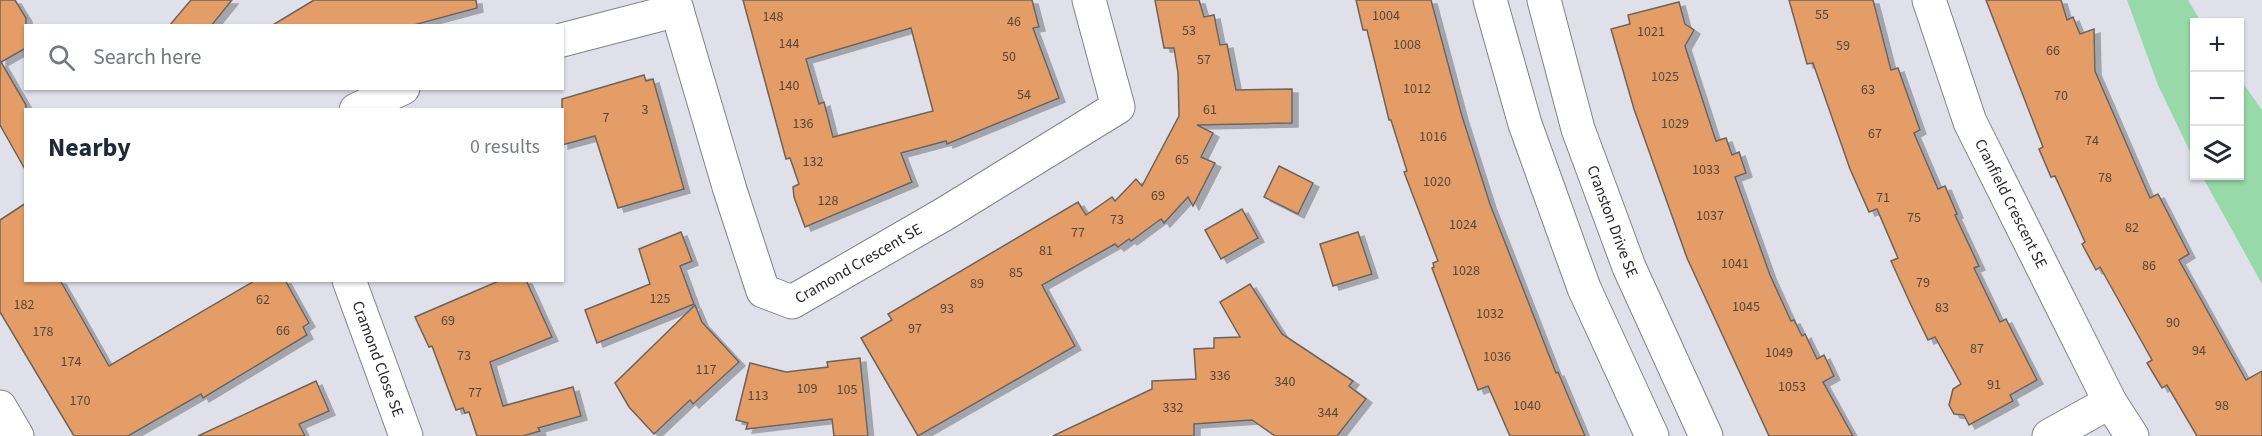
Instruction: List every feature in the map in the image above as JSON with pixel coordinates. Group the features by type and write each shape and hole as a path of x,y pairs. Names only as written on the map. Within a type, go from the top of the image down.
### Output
{"street":[{"name":"Cramond Crescent SE","path":"676,5 763,291 792,302 946,213 1118,107 1089,0"},
{"path":"1490,0 1525,124 1584,288 1652,436"},
{"name":"Cranston Drive SE","path":"1544,0 1578,129 1625,257 1706,436"},
{"name":"Cranfield Crescent SE","path":"1929,0 1970,122 2110,402 2132,436"},
{"path":"564,39 676,5"},
{"path":"360,108 399,90"},
{"name":"Cramond Close SE","path":"350,282 406,436"},
{"path":"2049,436 2110,402"},
{"path":"0,407 17,436"}],"green space":[{"path":"2127,0 2188,0 2199,18 2190,18 2190,152 2158,85"},
{"path":"2244,85 2262,110 2262,284 2204,180 2244,180"}],"building":[{"path":"0,0 15,0 26,18 24,49 1,62 26,105 24,108 24,167 0,125"},
{"path":"191,0 232,0 213,24 171,24"},
{"path":"314,0 476,0 477,8 417,24 274,24"},
{"path":"743,0 1032,0 1039,27 1033,28 1059,98 947,144 946,141 901,153 912,182 805,227 794,197 793,187 799,184 790,158 786,159","holes":["911,28 933,111 833,137 824,102 819,104 806,59"]},
{"path":"1155,0 1199,0 1204,17 1214,15 1220,45 1227,44 1236,90 1292,89 1292,123 1197,125 1213,133 1201,157 1215,163 1193,206 1188,197 1164,223 1161,219 1131,241 1129,239 1118,247 1115,244 1042,285 1075,346 918,436 861,338 892,320 888,314 1078,202 1086,215 1112,197 1115,201 1136,179 1142,186 1179,116 1178,73 1174,48 1164,48"},
{"path":"1356,0 1431,0 1462,116 1490,204 1556,373 1558,372 1585,436 1510,436 1488,386 1478,390 1432,268 1433,263 1438,261 1404,172 1407,171 1391,120 1389,120 1367,30 1363,30"},
{"path":"1789,0 1873,0 1891,70 1898,68 1920,130 1914,133 1938,189 1945,186 1957,214 1955,215 1979,266 1974,268 2000,322 2006,319 2037,380 2010,395 2013,401 1969,425 1964,415 1954,414 1949,405 1953,389 1961,384 1935,337 1928,340 1911,305 1891,261 1898,258 1877,209 1869,212 1850,169 1813,63 1807,64"},
{"path":"1986,0 2061,0 2067,20 2073,17 2080,34 2094,29 2095,71 2150,198 2158,194 2189,254 2179,260 2246,380 2262,371 2262,436 2197,436 2167,385 2162,388 2147,363 2152,360 2100,267 2096,270 2082,244 2085,242 2055,176 2051,177 2039,149 2043,147"},
{"path":"1679,2 1685,24 1694,30 1685,46 1716,141 1726,138 1732,155 1739,152 1746,173 1735,177 1770,275 1791,321 1794,320 1802,336 1805,334 1817,359 1824,355 1834,376 1823,382 1853,436 1769,436 1687,258 1634,109 1611,29 1630,24 1628,15"},
{"path":"644,75 646,81 653,79 684,189 618,208 595,136 564,144 562,99"},
{"path":"1279,166 1313,183 1298,214 1264,197"},
{"path":"24,204 24,282 61,282 109,366 253,282 286,282 309,323 303,327 307,335 203,398 201,394 128,436 74,436 0,312 0,220"},
{"path":"1242,209 1258,238 1221,259 1205,230"},
{"path":"681,232 692,261 680,266 694,304 597,343 585,310 650,284 639,249"},
{"path":"1358,232 1372,274 1333,286 1320,244"},
{"path":"496,282 527,282 552,337 490,362 503,406 573,387 581,416 538,428 540,431 523,436 477,436 469,412 465,413 463,408 456,410 432,346 429,347 415,317"},
{"path":"1250,284 1282,334 1353,381 1349,386 1366,399 1337,436 1275,436 1252,420 1194,424 1194,436 1053,436 1152,389 1152,381 1196,379 1194,349 1214,348 1214,338 1240,337 1220,302"},
{"path":"695,305 702,322 739,362 693,404 690,400 654,434 629,407 615,383"},
{"path":"860,358 868,436 834,436 832,419 746,429 748,423 736,420 750,363 786,372 828,367 827,362"},
{"path":"316,381 329,411 299,424 305,436 198,436"}]}
